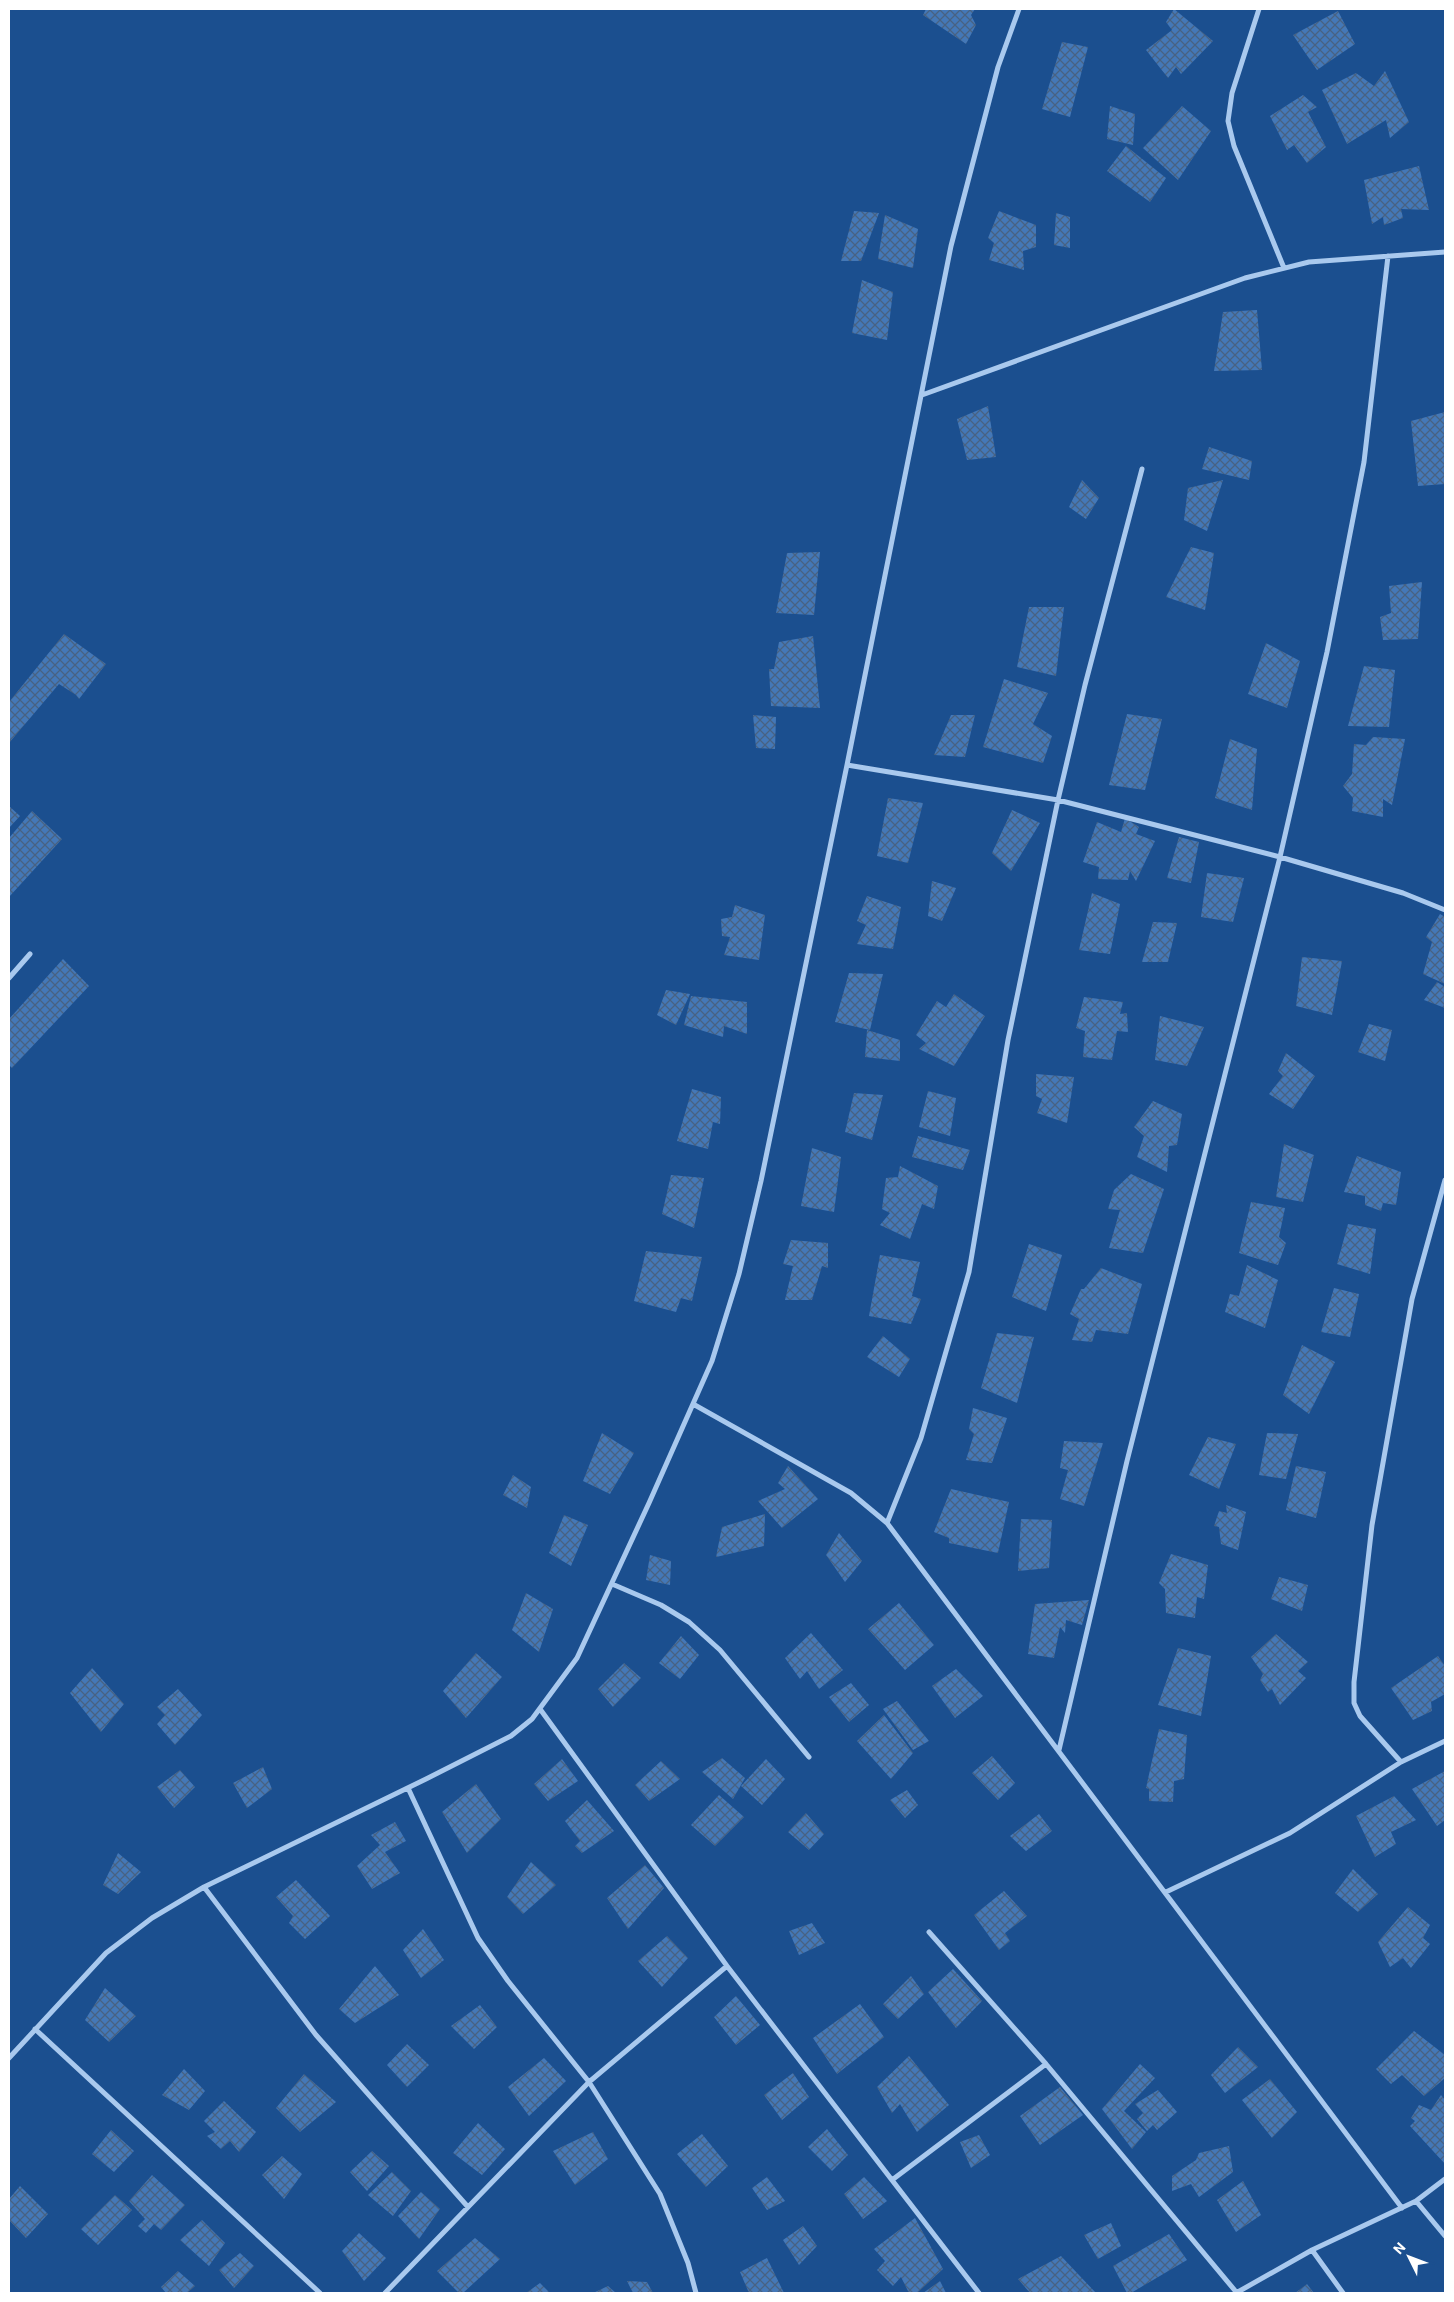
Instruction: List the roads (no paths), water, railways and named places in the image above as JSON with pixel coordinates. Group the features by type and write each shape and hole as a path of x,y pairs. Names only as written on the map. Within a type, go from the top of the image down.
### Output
{"street":[{"path":"9,2058 106,1953 152,1918 204,1886 408,1788 511,1736 532,1719 577,1658 712,1361 739,1274 761,1181 847,765 951,246 998,67 1019,9"},
{"path":"1259,9 1232,93 1228,121 1234,146 1284,268"},
{"path":"922,394 1245,278 1309,262 1445,252"},
{"path":"1059,1750 1127,1461 1280,857 1327,652 1364,462 1388,256"},
{"path":"886,1523 921,1438 969,1272 1008,1040 1058,800 1085,685 1142,469"},
{"path":"847,765 1058,800 1280,857 1403,893 1445,910"},
{"path":"9,978 30,954"},
{"path":"1401,1762 1360,1716 1354,1703 1354,1682 1372,1525 1412,1299 1445,1180"},
{"path":"693,1404 850,1493 886,1523 1166,1892 1402,2208"},
{"path":"612,1584 661,1605 695,1627 720,1650 809,1757"},
{"path":"540,1708 727,1966 979,2293"},
{"path":"1166,1892 1290,1833 1401,1762 1445,1741"},
{"path":"408,1788 478,1938 508,1981 589,2082 660,2194 688,2263 696,2293"},
{"path":"204,1886 316,2034 468,2207"},
{"path":"929,1932 1046,2064 1236,2293 1312,2250 1416,2201 1445,2180"},
{"path":"385,2293 589,2082 727,1966"},
{"path":"34,2030 320,2293"},
{"path":"892,2180 1046,2064"},
{"path":"1416,2201 1445,2236"},
{"path":"1312,2250 1343,2293"}]}
